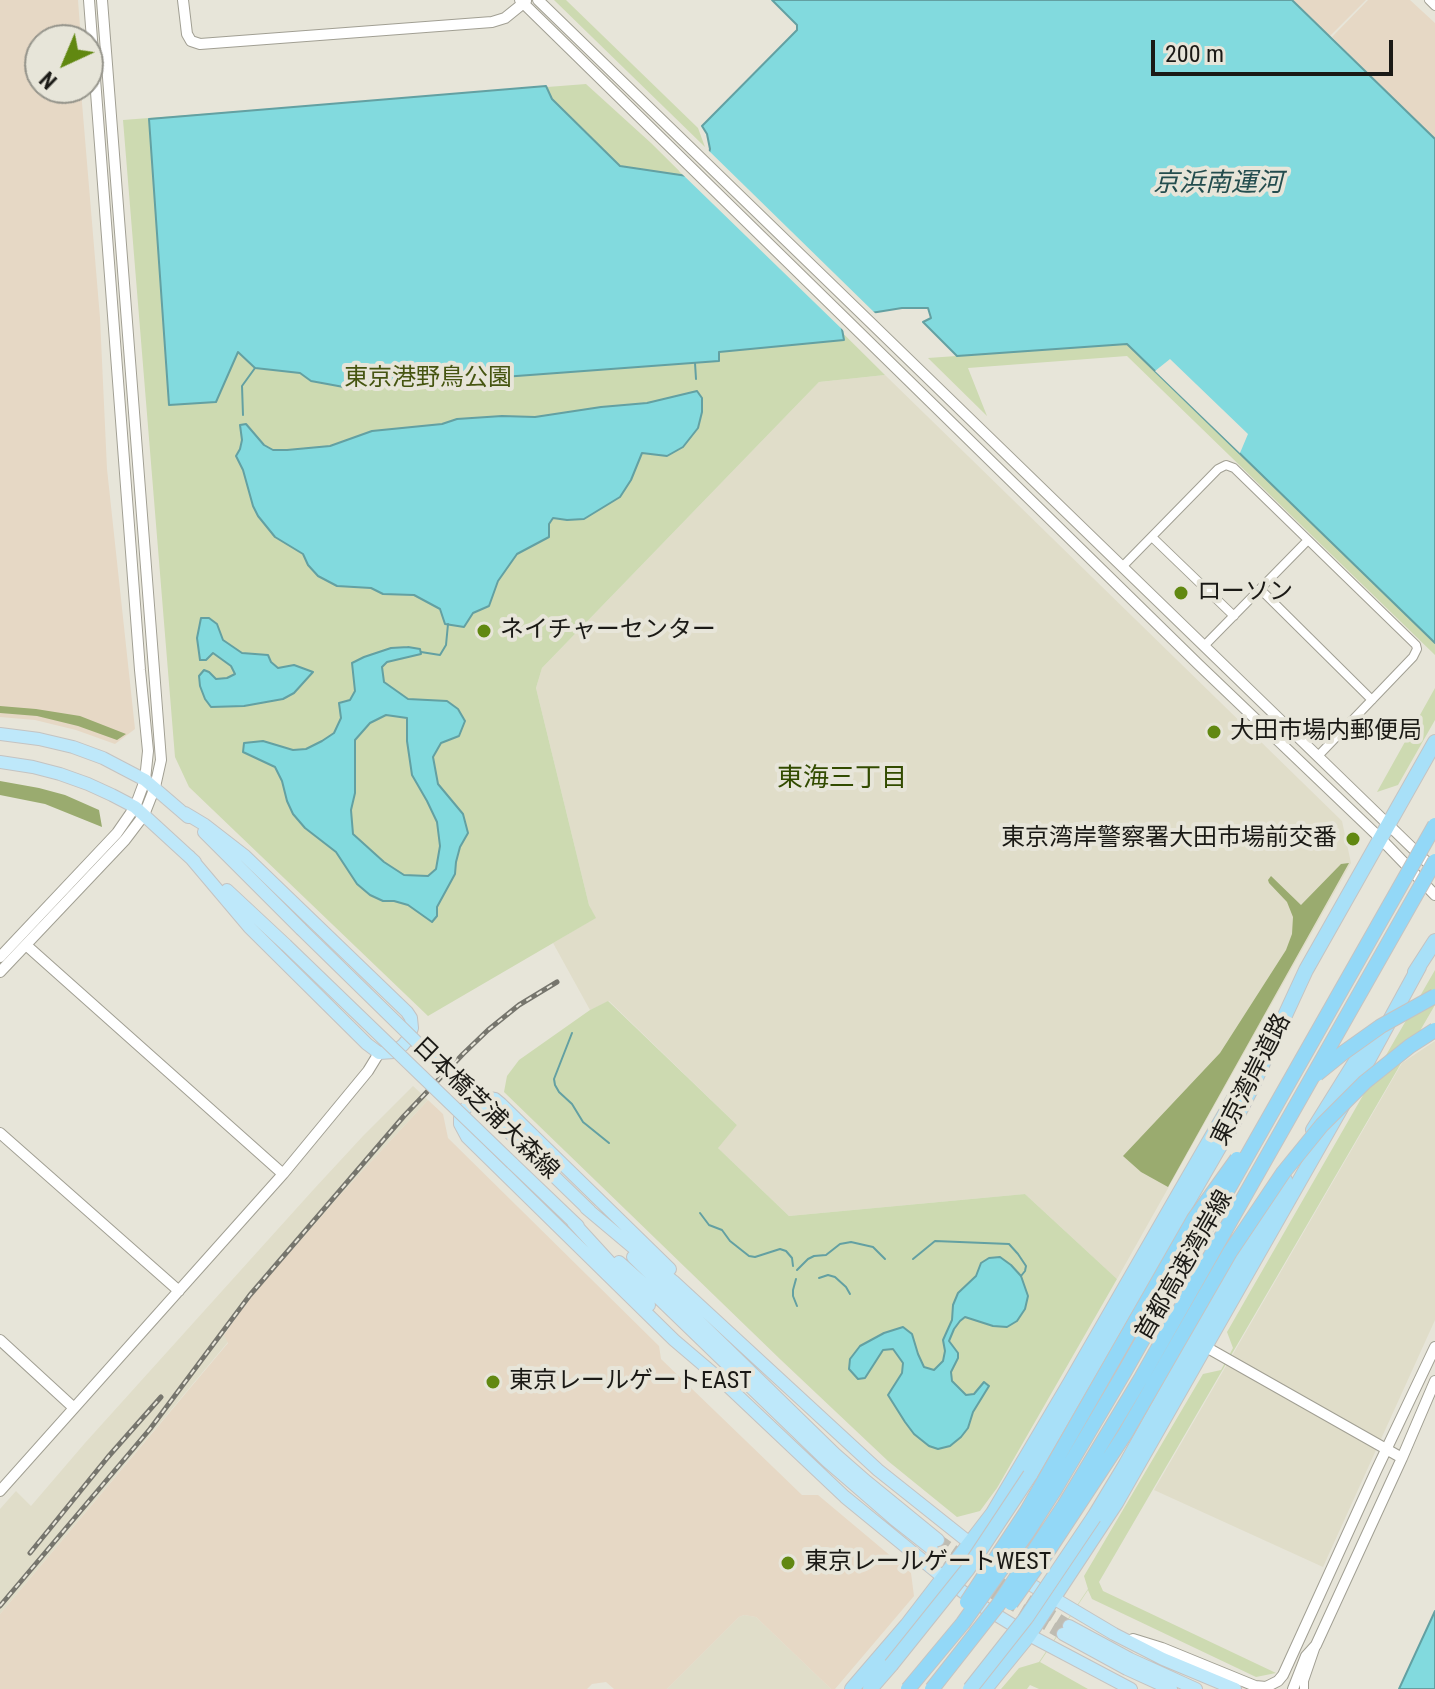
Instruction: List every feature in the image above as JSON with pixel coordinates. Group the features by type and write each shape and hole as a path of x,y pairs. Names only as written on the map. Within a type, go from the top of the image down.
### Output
{"highway":[{"name":"東京湾岸道路","path":"870,1689 967,1570 1030,1475 1236,1118 1306,970 1435,742"},
{"name":"首都高速湾岸線","path":"906,1689 963,1623 1054,1491 1435,825"},
{"name":"首都高速湾岸線","path":"934,1689 998,1605 1064,1506 1140,1380 1435,861"},
{"path":"985,1689 1029,1635 1116,1503 1435,941"},
{"path":"970,1689 1026,1618 1094,1517 1325,1109 1419,967"},
{"path":"906,1689 1027,1511 1194,1219 1245,1149 1276,1113 1333,1061 1381,1026 1435,996"},
{"path":"852,1689 907,1625 993,1513 1255,1059 1290,1006"},
{"path":"934,1689 983,1640 1058,1536 1147,1398 1237,1241 1283,1173 1322,1125 1365,1082 1435,1030"}],"main road":[{"name":"日本橋芝浦大森線","path":"0,734 39,739 103,758 150,784 185,813 736,1359 935,1544 894,1519 827,1461 286,945 140,811 88,784 60,774 0,762"},
{"path":"185,813 245,856 407,1012 412,1022 408,1039 394,1052 379,1053 366,1044 249,927 189,856"},
{"path":"745,1347 501,1104 495,1099 481,1097 469,1104 460,1118 467,1137 674,1340 845,1497 985,1608 1131,1689"},
{"path":"586,1208 673,1281 878,1470 970,1544 1114,1634 1163,1659 1235,1689"},
{"path":"573,1222 721,1380"},
{"path":"1171,1689 1094,1652 1066,1630 1196,1689"}],"street":[{"path":"89,0 150,784"},
{"path":"0,972 125,840 161,760 102,0"},
{"path":"183,0 187,34 191,41 200,44 492,22 505,18 524,1 658,136 1435,895"},
{"path":"538,0 1435,870"},
{"path":"1429,0 1435,6"},
{"path":"1122,567 1218,469 1226,465 1234,468 1416,645 1413,657 1318,756"},
{"path":"1152,537 1234,616"},
{"path":"1204,646 1308,540"},
{"path":"1260,589 1372,700"},
{"path":"0,957 140,811"},
{"path":"26,945 283,1174"},
{"path":"0,1491 283,1174 368,1071 379,1053"},
{"path":"0,1133 179,1291"},
{"path":"0,1340 74,1408"},
{"path":"1206,1347 1402,1458"},
{"path":"1114,1634 1162,1648 1255,1686 1266,1687 1276,1683 1283,1675 1435,1347"},
{"path":"1304,1689 1316,1645 1435,1381"},
{"path":"1293,1689 1306,1656 1316,1645"}],"shaded area":[{"path":"0,0 78,0 80,24 24,24 24,104 82,104 100,318 107,469 135,729 115,744 35,720 0,717"},
{"path":"1293,0 1366,0 1330,36"},
{"path":"1368,0 1410,0 1435,23 1435,139 1332,37"},
{"path":"885,375 1342,821 1351,863 1117,1279 1025,1194 789,1216 717,1147 737,1125 609,1001 590,1010 553,943 595,918 589,905 536,688 542,668 819,382"},
{"path":"1435,1041 1435,1320 1323,1567 1154,1490 1402,1063"},
{"path":"413,1086 428,1100 251,1297 224,1334 228,1342 0,1614 0,1509 16,1491 31,1506 314,1189"},
{"path":"428,1100 443,1114 448,1138 659,1346 661,1359 802,1495 818,1495 911,1573 914,1596 835,1689 831,1689 756,1617 744,1615 667,1689 614,1689 606,1682 592,1684 587,1689 0,1689 0,1614 228,1343 224,1335 251,1297"},
{"path":"744,1615 756,1617 831,1689 667,1689"}],"green space":[{"path":"554,0 566,0 698,128 705,147"},
{"name":"東京港野鳥公園","path":"586,84 651,143 885,375 819,382 542,668 536,688 589,905 596,918 428,1016 189,787 175,757 123,120"},
{"path":"1127,344 1435,643 1435,655 1127,356 968,368 987,416 928,358"},
{"path":"1435,688 1435,720 1398,785 1377,792"},
{"path":"0,706 80,716 126,734 117,740 37,716 0,713"},
{"path":"0,781 65,795 99,810 102,827 45,804 0,795"},
{"path":"1349,863 1168,1187 1141,1172 1123,1156 1220,1053 1286,950 1292,934 1293,917 1287,902 1268,880 1271,876 1301,905 1341,864"},
{"path":"1435,970 1435,1005 1099,1582 1103,1591 1276,1673 1256,1677 1092,1599 1088,1590 1040,1662 1088,1689 1039,1689 1030,1685 1027,1689 1001,1689 1019,1668 1039,1662 1088,1589 1084,1576 1203,1374 1221,1370 1233,1348 1227,1332"},
{"path":"608,1001 737,1125 718,1148 789,1216 1025,1194 1117,1279 997,1488 980,1511 957,1517 888,1461 504,1092 507,1076 519,1060 590,1010"}],"water":[{"name":"京浜南運河","path":"772,0 1292,0 1435,139 1435,643 1127,344 957,356 923,322 931,318 928,308 902,308 840,318 844,340 719,352 719,361 401,387 376,377 349,388 311,381 300,373 255,368 238,352 216,402 169,405 149,119 546,86 552,99 620,166 694,177 705,168 710,149 702,126 797,30 797,25"},
{"path":"697,391 702,398 698,428 683,447 667,456 642,453 620,497 584,519 553,518 549,524 549,537 517,554 498,581 489,606 473,613 464,627 445,624 440,609 414,595 383,594 371,588 337,586 318,576 303,554 275,537 258,516 236,456 242,440 240,425 246,424 264,445 273,450 287,450 330,446 372,431 442,424 457,419 535,417 647,403"},
{"path":"201,618 209,618 217,624 223,640 242,653 268,655 278,668 294,665 313,672 294,693 283,699 244,706 211,707 205,699 199,676 204,670 216,679 235,674 231,666 213,653 206,660 200,660 197,638"},
{"path":"391,648 420,649 421,654 387,662 382,667 384,682 408,699 447,701 458,709 465,721 459,736 441,743 433,757 438,784 463,814 468,833 460,847 455,874 432,922 408,905 383,901 357,884 336,852 305,828 293,814 275,767 243,752 244,743 263,741 293,750 306,749 334,733 341,718 339,703 350,700 355,691 352,663","holes":["386,715 407,718 412,775 437,822 440,846 436,869 428,876 404,875 353,834 351,810 355,793 355,740 370,723"]},
{"path":"1000,1257 1021,1276 1028,1296 1025,1309 1017,1321 1007,1327 965,1317 954,1329 949,1341 958,1358 951,1372 952,1381 966,1395 974,1394 984,1382 989,1386 961,1437 950,1446 938,1449 929,1446 914,1434 888,1395 902,1373 903,1363 893,1349 883,1350 865,1378 858,1379 849,1369 850,1359 860,1346 903,1327 912,1334 924,1367 934,1370 943,1361 943,1340 952,1320 958,1293 976,1276 981,1263"},
{"path":"1435,1611 1435,1689 1399,1689"}],"pier":[{"path":"705,147 878,316 844,321 847,334 679,171 693,173 701,166"},
{"path":"1170,359 1248,434 1240,453 1155,371"}],"waterway":[{"path":"695,363 696,379"},
{"path":"243,415 242,386 255,368"},
{"path":"421,652 440,655 446,645 448,624"},
{"path":"572,1033 554,1079 555,1085 583,1122 609,1143"},
{"path":"700,1213 709,1225 722,1230 749,1256 780,1249 792,1258 793,1266"},
{"path":"913,1259 935,1241 1009,1244 1026,1266 1021,1276"},
{"path":"797,1270 808,1259 826,1255 840,1244 851,1242 873,1247 885,1259"},
{"path":"819,1278 828,1275 835,1277 850,1294"},
{"path":"796,1279 793,1296 797,1306"}],"tunnel":[{"path":"938,1540 1069,1626"},
{"path":"932,1549 995,1594 1063,1634"}],"railway":[{"path":"0,1606 150,1429 250,1295 404,1116 488,1030 519,1005 557,982"},
{"path":"30,1553 161,1397"}],"place":[{"name":"ローソン","path":"1181,593"},
{"name":"ネイチャーセンター","path":"484,631"},
{"name":"大田市場内郵便局","path":"1214,732"},
{"name":"東京湾岸警察署大田市場前交番","path":"1353,839"},
{"name":"東京レールゲートEAST","path":"493,1382"},
{"name":"東京レールゲートWEST","path":"788,1563"}],"district":[{"name":"東海三丁目","path":"842,779"}]}
